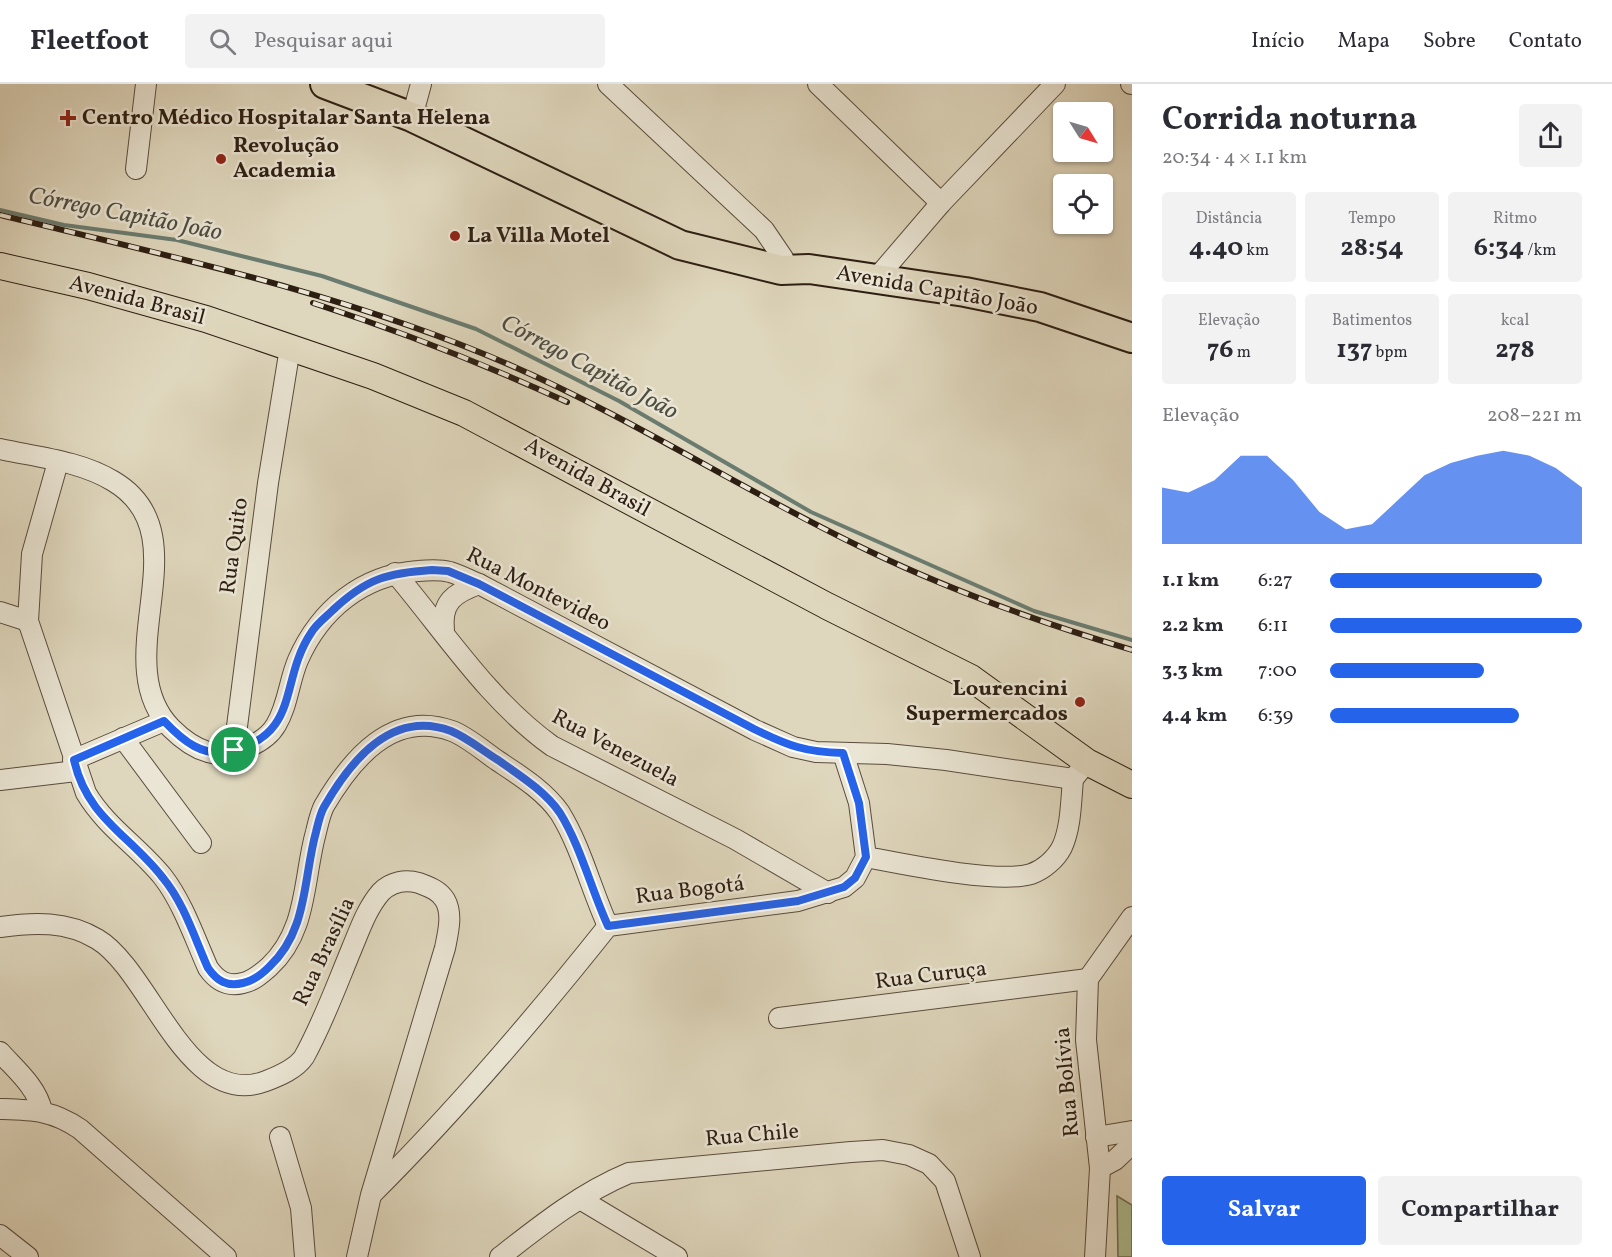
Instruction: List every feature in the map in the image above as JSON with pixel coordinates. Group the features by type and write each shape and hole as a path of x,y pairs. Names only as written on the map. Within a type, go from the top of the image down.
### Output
{"highway":[{"name":"Avenida Capitão João","path":"326,84 412,117 602,208 791,266 965,292 1040,307 1128,331"}],"main road":[{"name":"Avenida Brasil","path":"0,266 151,303 373,376 465,413 769,576 971,678 1080,771 1132,785"}],"street":[{"path":"136,169 146,84"},
{"path":"412,117 421,84"},
{"path":"608,84 764,230 791,266"},
{"path":"818,84 941,203"},
{"path":"875,280 1046,87"},
{"name":"Rua Quito","path":"234,750 267,483 290,348"},
{"name":"Rua Montevideo","path":"0,448 90,469 115,481 140,505 155,543 146,643 147,677 157,709 164,721 178,735 210,753 234,750 263,739 276,727 296,663 311,632 355,590 375,579 395,573 448,571 479,584 762,733 805,751 887,754 1080,771"},
{"path":"58,462 32,554 28,621 75,765 96,811 165,880 208,968 218,980 226,984 244,983 258,976 275,962 294,934 322,809 345,774 373,743 390,732 415,726 434,727 459,735 514,772 551,802 574,842 608,926"},
{"name":"Rua Venezuela","path":"395,573 500,701 526,727 552,746 735,839 828,893"},
{"path":"444,630 442,613 451,599 464,589 479,584"},
{"path":"0,612 28,621"},
{"path":"0,780 75,765 123,738 164,721"},
{"path":"123,738 201,843"},
{"path":"843,753 859,803 866,857 955,871 1015,876 1032,874 1045,867 1061,849 1080,771"},
{"name":"Rua Bogotá","path":"371,1195 433,1133 499,1059 608,926 798,901 828,893 844,887 855,878 866,857"},
{"name":"Rua Brasília","path":"0,927 40,922 69,927 98,939 124,962 159,1015 191,1056 227,1084 245,1085 264,1082 278,1076 303,1059 366,913 382,891 399,881 414,882 433,888 443,896 448,905 445,948 371,1195 357,1257"},
{"path":"1089,979 1132,917"},
{"name":"Rua Curuça","path":"779,1018 1089,979"},
{"name":"Rua Bolívia","path":"1089,979 1086,1040 1100,1168 1095,1257"},
{"path":"0,1052 32,1087 39,1099 42,1111"},
{"path":"0,1109 42,1111 55,1114 80,1129 226,1257"},
{"path":"1096,1137 1132,1131"},
{"path":"280,1137 301,1208 305,1257"},
{"path":"1100,1168 1115,1160 1132,1144"},
{"name":"Rua Chile","path":"500,1257 556,1213 610,1181 629,1173 777,1157 883,1150 909,1155 929,1164 945,1181 970,1257"},
{"path":"580,1198 677,1257"},
{"path":"0,1235 28,1257"}],"green space":[{"path":"1117,1196 1132,1205 1132,1257 1118,1257"}],"waterway":[{"name":"Córrego Capitão João","path":"0,210 64,225 177,240 322,276 476,329 619,401 811,512 1034,611 1132,640"}],"railway":[{"path":"0,215 259,279 323,297 448,340 556,386 824,529 901,566 999,606 1132,650"},
{"path":"313,303 442,349 567,402"}],"place":[{"name":"Centro Médico Hospitalar Santa Helena","path":"68,118"},
{"name":"Revolução Academia","path":"221,159"},
{"name":"La Villa Motel","path":"455,236"},
{"name":"Lourencini Supermercados","path":"1080,702"}],"route":[{"path":"448,571 504,596 762,733 805,751 843,753 854,781 859,803 866,857 855,878 844,887 828,893 798,901 758,907 608,926 578,852 560,814 551,802 514,772 466,739 434,727 415,726 390,732 373,743 345,774 322,809 294,934 275,962 258,976 244,983 226,984 218,980 208,968 181,908 165,880 96,811 76,771 74,760 164,721 194,747 210,753 234,750 250,746 263,739 276,727 296,663 311,632 355,590 375,579 395,573 448,571"}]}
